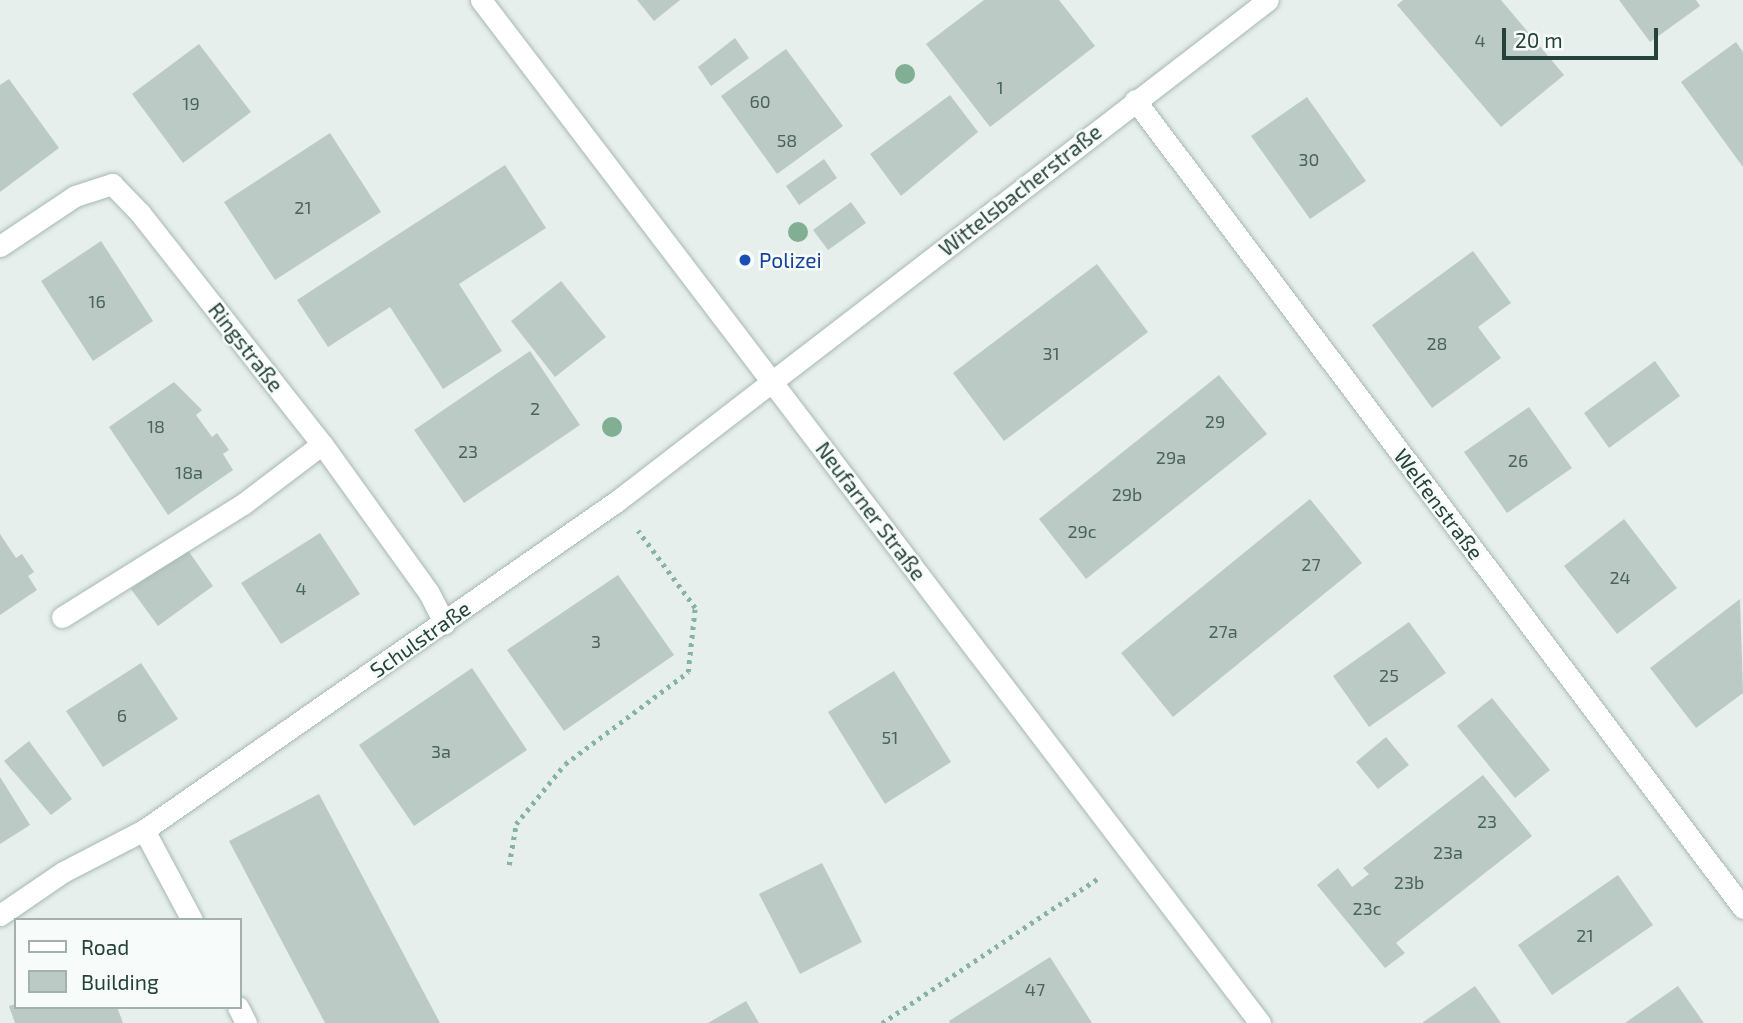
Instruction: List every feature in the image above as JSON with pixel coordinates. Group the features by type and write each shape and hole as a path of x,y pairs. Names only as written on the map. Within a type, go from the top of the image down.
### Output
{"street":[{"name":"Neufarner Straße","path":"481,0 1260,1023"},
{"name":"Wittelsbacherstraße","path":"772,381 1268,0"},
{"name":"Welfenstraße","path":"1135,100 1743,908"},
{"name":"Ringstraße","path":"0,246 75,196 112,184 140,213 321,444 429,593 444,623"},
{"name":"Schulstraße","path":"144,830 617,501 772,381"},
{"path":"62,617 243,504 321,444"},
{"path":"0,915 63,872 144,830 191,918"}],"path":[{"path":"509,864 516,824 565,764 688,672 695,608 617,501"},
{"path":"882,1023 1097,879"}],"building":[{"path":"637,0 680,0 654,21"},
{"path":"984,0 1059,0 1095,46 990,127 926,44"},
{"path":"1403,0 1501,0 1564,75 1501,127 1397,5"},
{"path":"1619,0 1696,0 1700,6 1650,42"},
{"path":"735,38 749,58 711,86 698,67"},
{"path":"1736,42 1743,52 1743,167 1681,82"},
{"path":"199,44 251,112 183,163 132,94"},
{"path":"786,49 843,126 777,174 721,96"},
{"path":"9,79 59,148 0,192 0,85"},
{"path":"950,95 978,132 901,196 870,154"},
{"path":"1307,97 1366,181 1310,219 1251,136"},
{"path":"330,133 381,212 275,280 224,202"},
{"path":"824,159 837,178 799,205 786,186"},
{"path":"505,165 546,228 459,284 502,351 443,389 390,307 328,347 297,300"},
{"path":"851,202 866,223 828,250 813,230"},
{"path":"101,241 153,321 93,361 41,281"},
{"path":"1473,251 1511,303 1478,327 1501,358 1432,408 1372,325"},
{"path":"1097,264 1148,332 1004,441 953,373"},
{"path":"561,281 606,337 555,377 511,321"},
{"path":"530,351 580,425 464,503 414,430"},
{"path":"1655,361 1680,396 1609,448 1584,413"},
{"path":"1219,375 1267,434 1086,579 1039,519"},
{"path":"174,382 202,410 196,415 212,437 217,433 229,450 223,454 233,470 168,515 109,427"},
{"path":"1529,407 1572,468 1507,513 1464,452"},
{"path":"1310,499 1362,563 1173,717 1121,653"},
{"path":"1624,519 1677,588 1617,634 1564,566"},
{"path":"320,533 360,594 281,644 241,583"},
{"path":"0,534 16,558 22,554 34,572 28,576 37,590 0,615"},
{"path":"187,549 213,586 158,626 131,589"},
{"path":"618,575 674,655 564,731 507,650"},
{"path":"1740,599 1743,693 1696,728 1650,668"},
{"path":"1409,622 1446,673 1369,727 1333,676"},
{"path":"141,663 178,719 103,767 66,711"},
{"path":"472,668 527,750 414,826 359,745"},
{"path":"894,671 951,762 885,804 828,712"},
{"path":"1492,698 1550,770 1515,798 1457,726"},
{"path":"1386,737 1409,765 1378,789 1356,762"},
{"path":"29,741 72,799 51,815 4,761"},
{"path":"1483,775 1532,836 1396,943 1405,953 1385,968 1317,885 1338,868 1352,887 1369,874 1363,868"},
{"path":"0,777 30,825 0,844"},
{"path":"319,794 440,1023 325,1023 229,841"},
{"path":"822,863 862,942 800,974 759,894"},
{"path":"1618,875 1653,925 1552,995 1518,945"},
{"path":"1050,957 1092,1023 950,1023 949,1021"},
{"path":"1475,986 1501,1023 1422,1023"},
{"path":"1678,986 1704,1023 1625,1023"},
{"path":"746,1001 759,1023 708,1023"},
{"path":"14,1005 14,1009 118,1009 123,1023 15,1023 9,1006"}],"place":[{"name":"Polizei","path":"745,260"}]}
